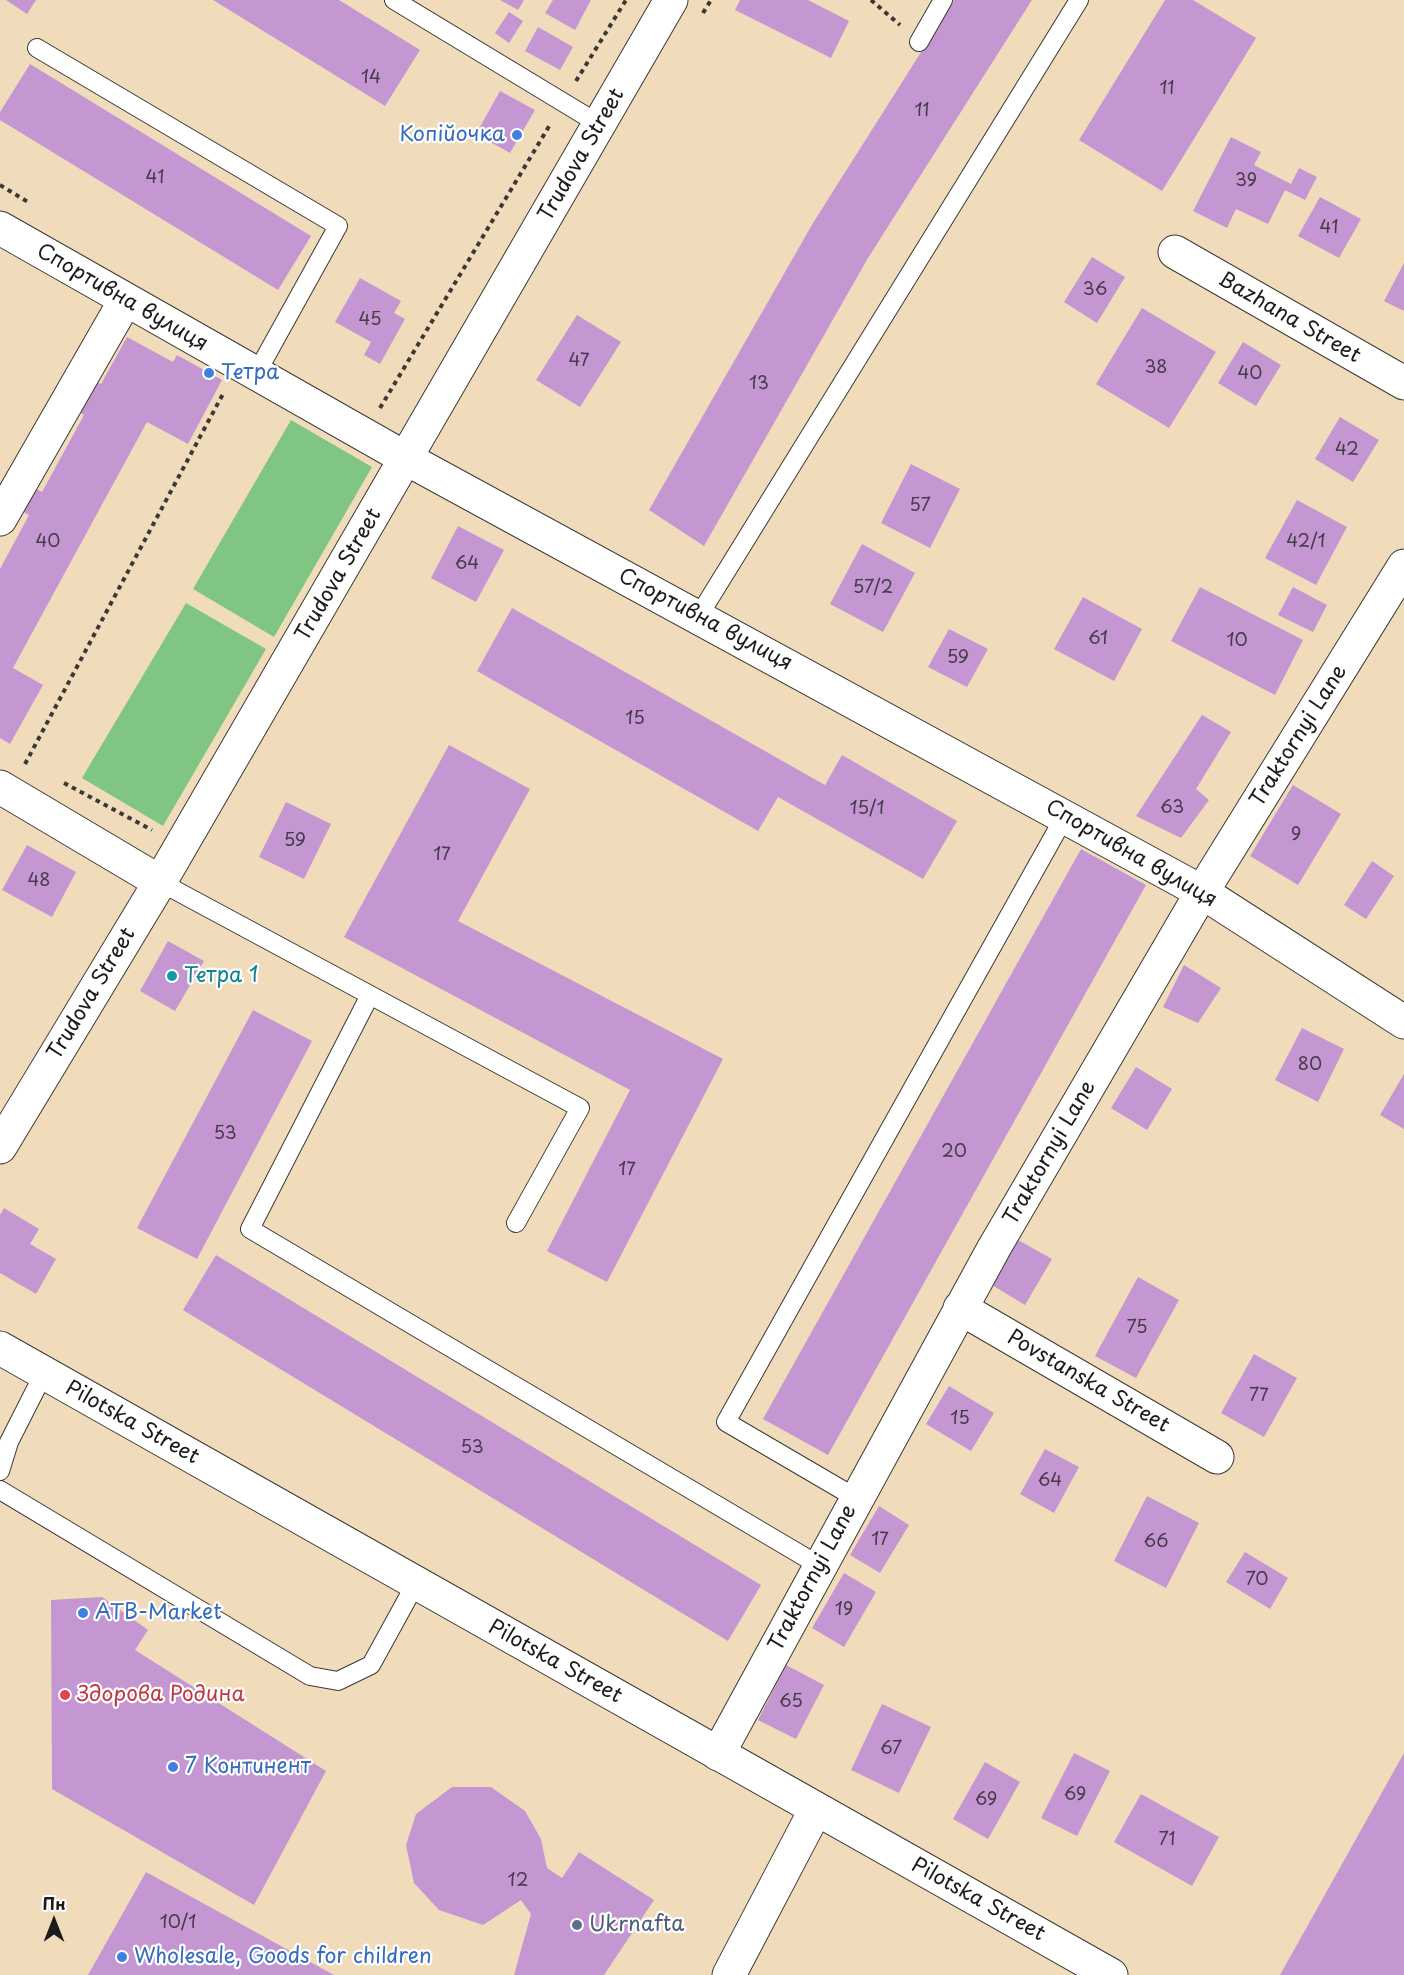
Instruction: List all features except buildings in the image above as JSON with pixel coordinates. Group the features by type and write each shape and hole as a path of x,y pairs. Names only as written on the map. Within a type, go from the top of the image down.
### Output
{"street":[{"name":"Trudova Street","path":"0,1147 160,882 671,0"},
{"name":"Спортивна вулиця","path":"0,228 407,459 1202,892 1404,1022"},
{"name":"Bazhana Street","path":"1175,252 1404,383"},
{"path":"0,519 125,301"},
{"name":"Traktornyi Lane","path":"718,1754 960,1308 1202,892 1404,566"},
{"path":"5,790 160,882"},
{"name":"Povstanska Street","path":"960,1308 1217,1457"},
{"name":"Pilotska Street","path":"0,1348 1111,1975"},
{"path":"729,1975 816,1809"}],"lane":[{"path":"394,0 599,124"},
{"path":"919,42 943,0"},
{"path":"698,617 1079,0"},
{"path":"37,48 338,226 256,374"},
{"path":"856,1498 726,1422 1065,816"},
{"path":"160,882 580,1108 516,1222"},
{"path":"370,995 250,1229 820,1566"},
{"path":"0,1471 9,1442 44,1373"},
{"path":"0,1490 310,1676 338,1681 371,1665 416,1583"}],"path":[{"path":"378,411 626,0"},
{"path":"871,0 919,42"},
{"path":"5,790 26,763 226,388"},
{"path":"26,763 36,768"},
{"path":"57,779 159,834"}],"green space":[{"path":"291,420 372,467 274,637 193,589"},
{"path":"186,603 266,649 163,826 82,778"}],"place":[{"name":"Копійочка","path":"517,135"},
{"name":"Тетра","path":"209,373"},
{"name":"Тетра 1","path":"172,976"},
{"name":"ATB-Market","path":"83,1613"},
{"name":"Здорова Родина","path":"65,1695"},
{"name":"7 Континент","path":"173,1767"},
{"name":"Ukrnafta","path":"577,1925"},
{"name":"Wholesale, Goods for children","path":"122,1957"}]}
